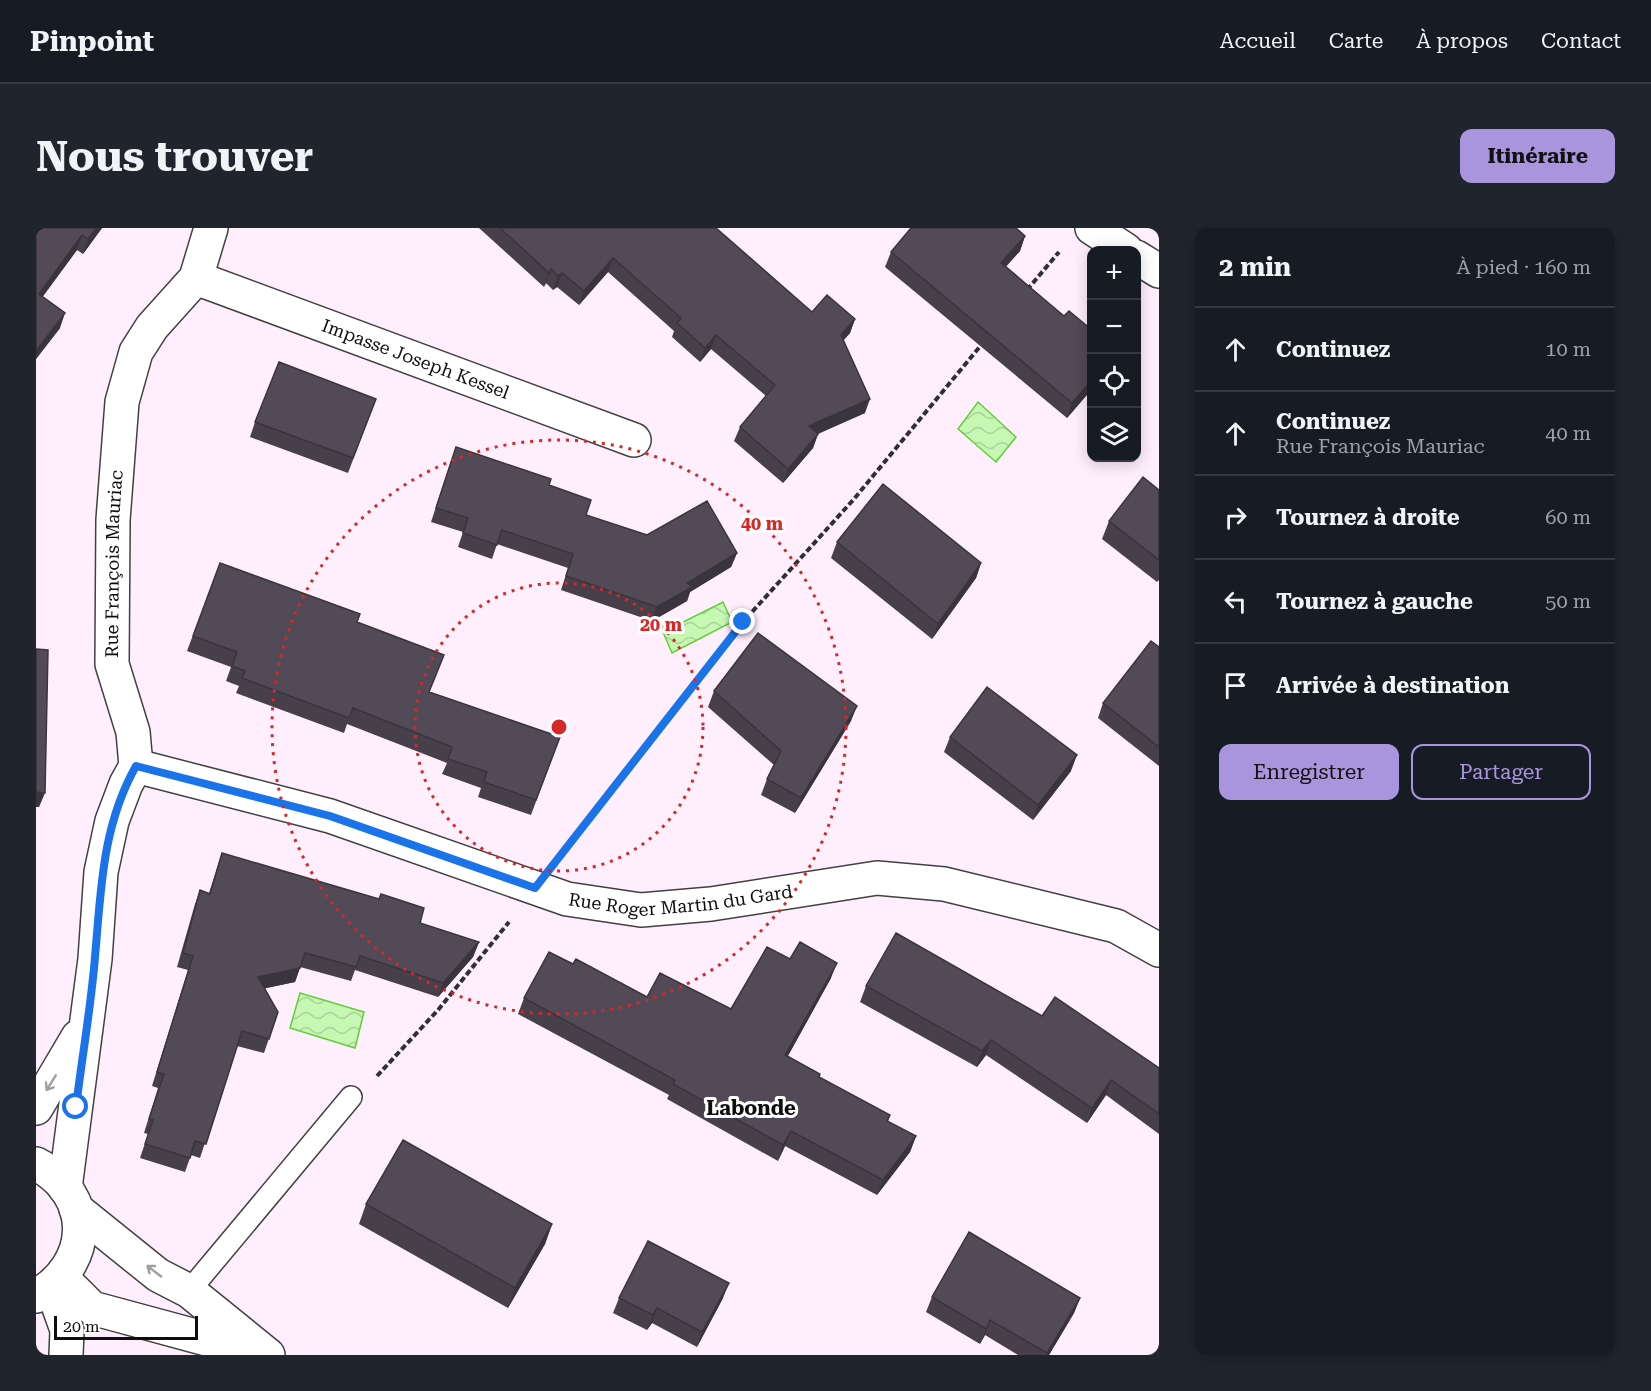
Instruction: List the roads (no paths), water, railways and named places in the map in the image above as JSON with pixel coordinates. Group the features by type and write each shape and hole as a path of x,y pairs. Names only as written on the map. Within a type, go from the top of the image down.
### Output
{"street":[{"name":"Rue François Mauriac","path":"136,766 133,732 112,664 112,520 122,402 136,352 152,327 196,278 212,228"},
{"path":"1092,228 1120,246"},
{"path":"1141,260 1159,272"},
{"name":"Impasse Joseph Kessel","path":"196,278 634,440"},
{"path":"50,1287 72,1263 78,1245 80,1227 71,1198 86,1022 95,959 101,872 112,821 126,784 136,766"},
{"name":"Rue Roger Martin du Gard","path":"136,766 330,816 567,899 641,910 711,904 877,878 945,884 1116,926 1159,950"},
{"path":"36,1108 86,1022"},
{"path":"36,1164 53,1174 71,1198 158,1275 189,1291 266,1355"},
{"path":"50,1287 67,1330 66,1355"},
{"path":"50,1287 92,1308 266,1355"},
{"path":"171,1355 185,1351 249,1355"}],"lane":[{"path":"189,1291 351,1097"}],"water":[{"path":"978,402 1016,437 996,462 958,429"},
{"path":"723,602 732,622 672,653 663,632"},
{"path":"300,993 364,1012 355,1048 290,1028"}],"district":[{"name":"Labonde","path":"751,1108"}]}
